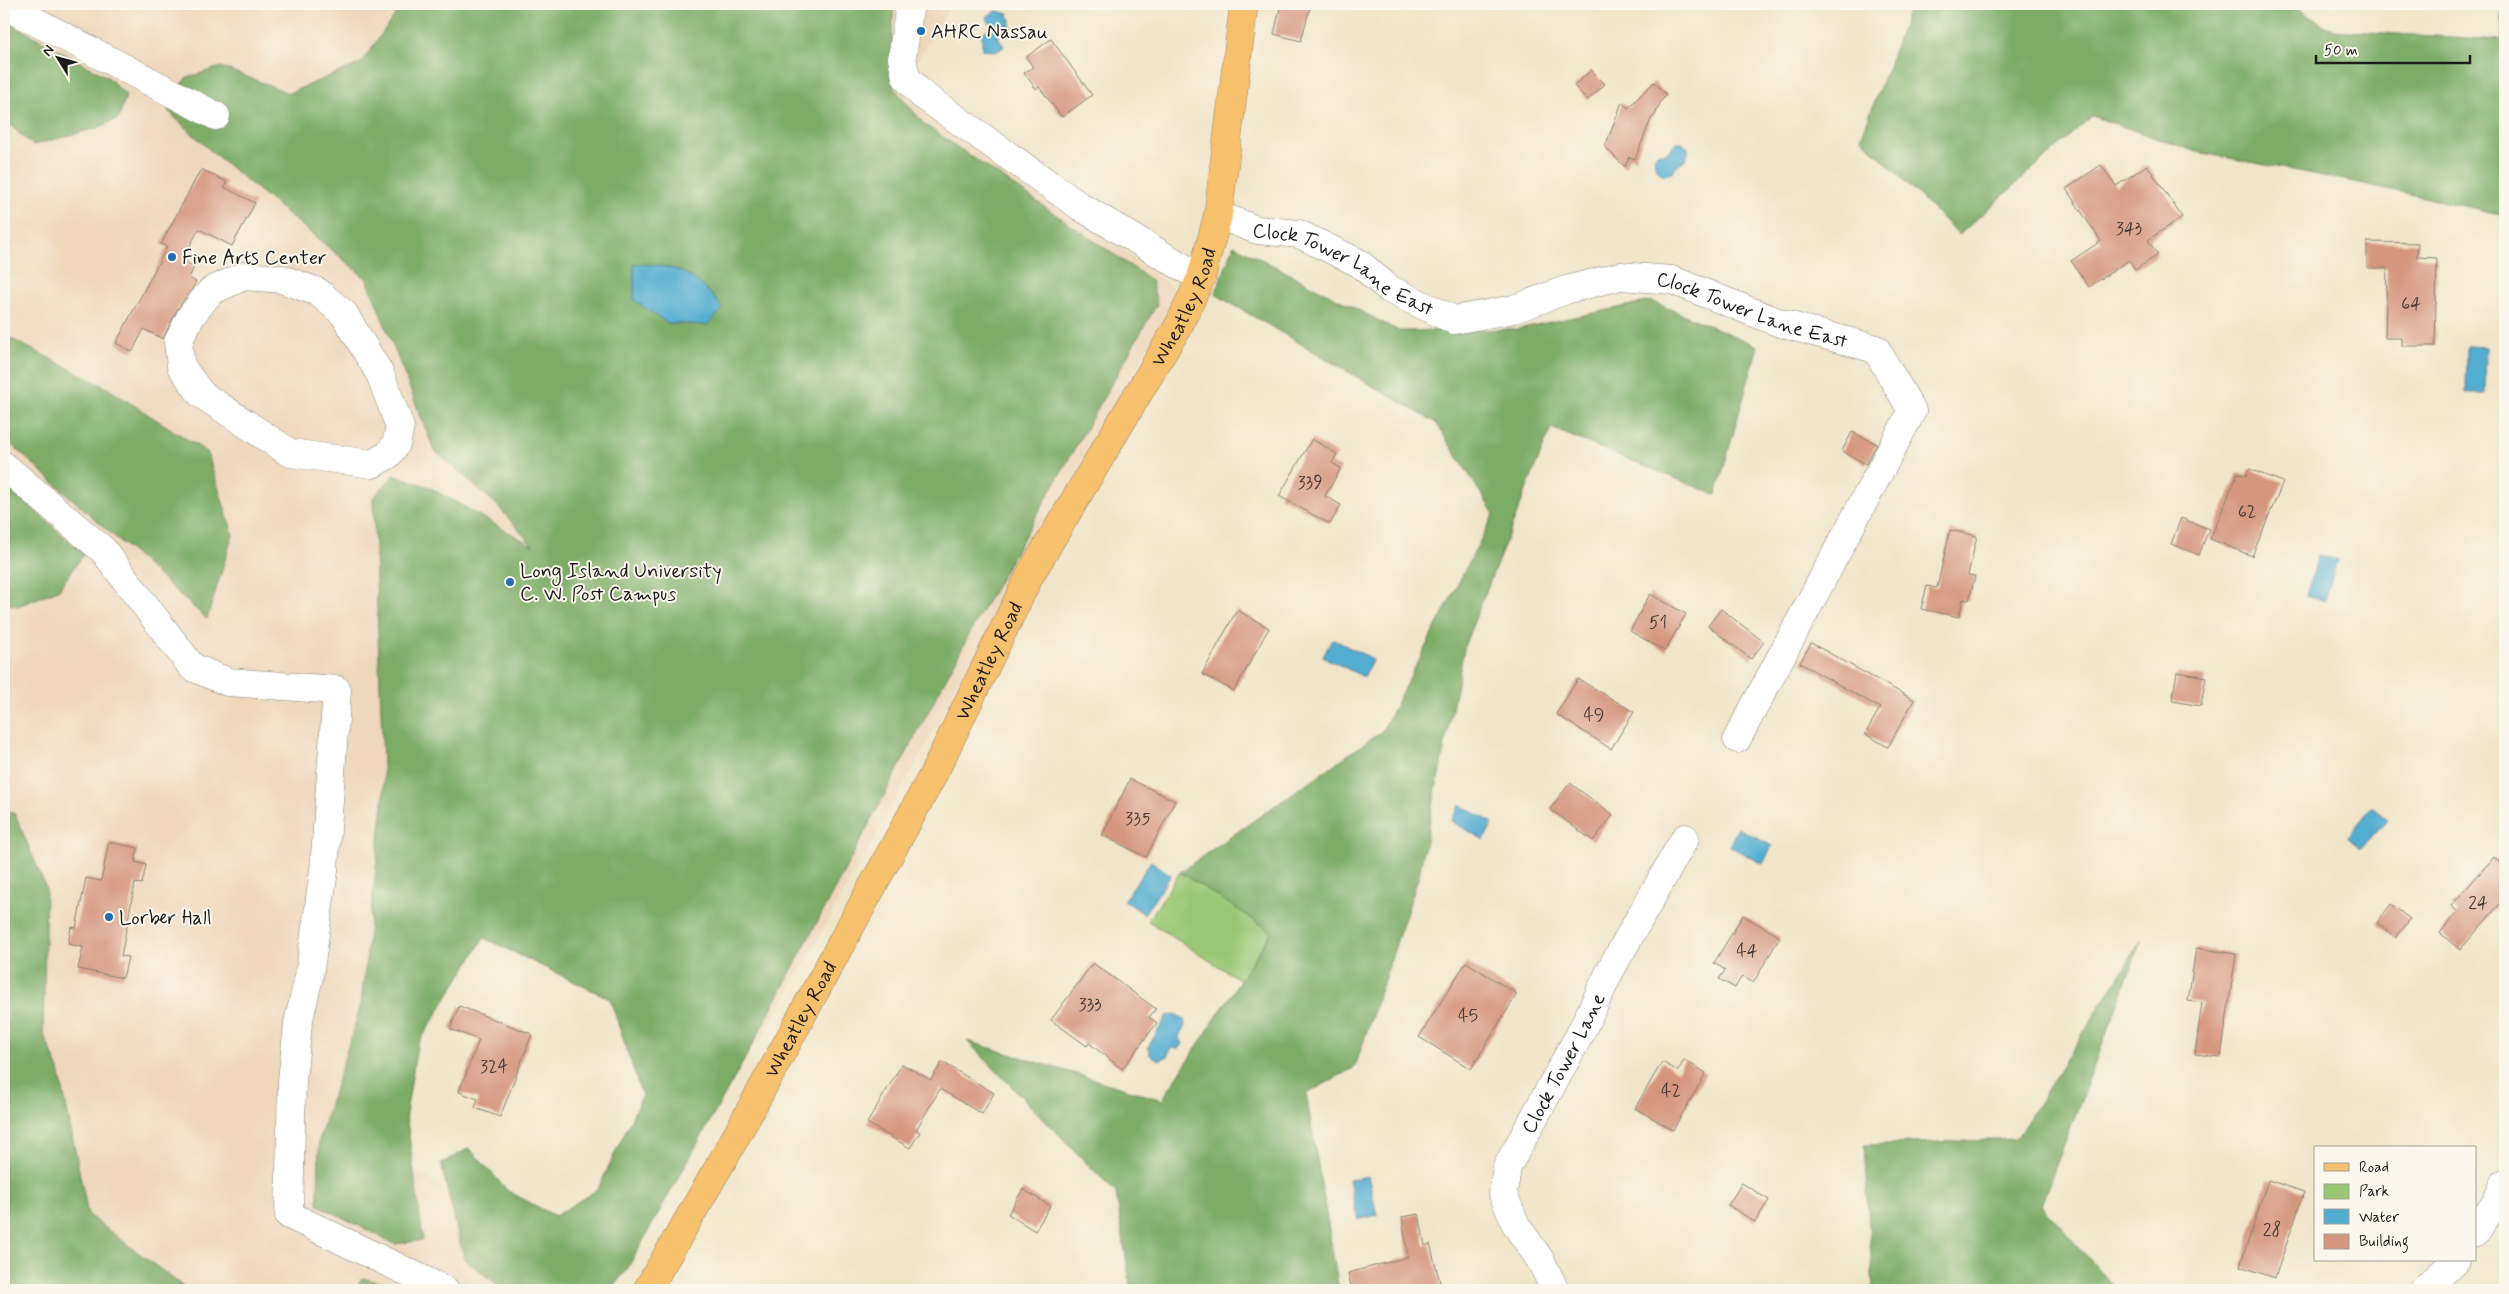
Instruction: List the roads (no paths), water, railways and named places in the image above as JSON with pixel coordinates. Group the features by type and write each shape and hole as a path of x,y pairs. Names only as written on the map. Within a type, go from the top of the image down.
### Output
{"main road":[{"name":"Wheatley Road","path":"647,1290 728,1151 932,777 1030,575 1179,325 1201,278 1218,215 1244,4"}],"street":[{"path":"910,4 902,58 906,77 921,94 1081,206 1201,278"},
{"path":"4,5 216,116"},
{"name":"Clock Tower Lane East","path":"1218,215 1257,230 1299,234 1360,263 1389,289 1454,320 1514,309 1566,290 1620,276 1672,280 1780,323 1876,349 1912,412 1737,739"},
{"path":"244,276 282,279 318,292 344,314 380,374 400,427 396,444 388,455 372,464 290,453 201,394 181,366 178,342 191,316 211,291 244,276"},
{"path":"4,466 103,550 192,668 228,682 337,690 324,870 309,977 298,1023 292,1080 289,1215 444,1290"},
{"name":"Clock Tower Lane","path":"1555,1290 1541,1261 1516,1225 1503,1194 1507,1167 1580,1034 1612,966 1685,838"},
{"path":"2476,1231 2505,1183"},
{"path":"2424,1290 2454,1262"}],"water":[{"path":"997,11 1009,14 1008,17 1011,19 1010,30 998,36 1004,47 997,51 982,50 982,33 992,27 986,17"},
{"path":"1675,143 1682,143 1688,148 1687,156 1672,173 1663,175 1656,169 1654,158 1657,153 1667,153"},
{"path":"634,264 662,266 685,274 704,288 723,309 707,325 667,323 634,300"},
{"path":"2467,346 2486,347 2485,393 2466,393"},
{"path":"2318,555 2337,560 2325,601 2307,596"},
{"path":"1332,639 1373,659 1364,677 1323,657"},
{"path":"1460,805 1493,823 1484,840 1451,821"},
{"path":"2372,807 2387,819 2361,849 2347,837"},
{"path":"1738,828 1772,846 1763,864 1729,846"},
{"path":"1151,861 1171,875 1144,914 1124,900"},
{"path":"1175,1014 1184,1019 1185,1026 1179,1036 1183,1044 1178,1049 1171,1048 1167,1057 1159,1060 1150,1055 1148,1047 1167,1016"},
{"path":"1368,1176 1377,1215 1358,1220 1349,1180"}],"place":[{"name":"AHRC Nassau","path":"921,31"},
{"name":"Fine Arts Center","path":"172,257"},
{"name":"Long Island University C. W. Post Campus","path":"510,582"},
{"name":"Lorber Hall","path":"109,917"}]}
